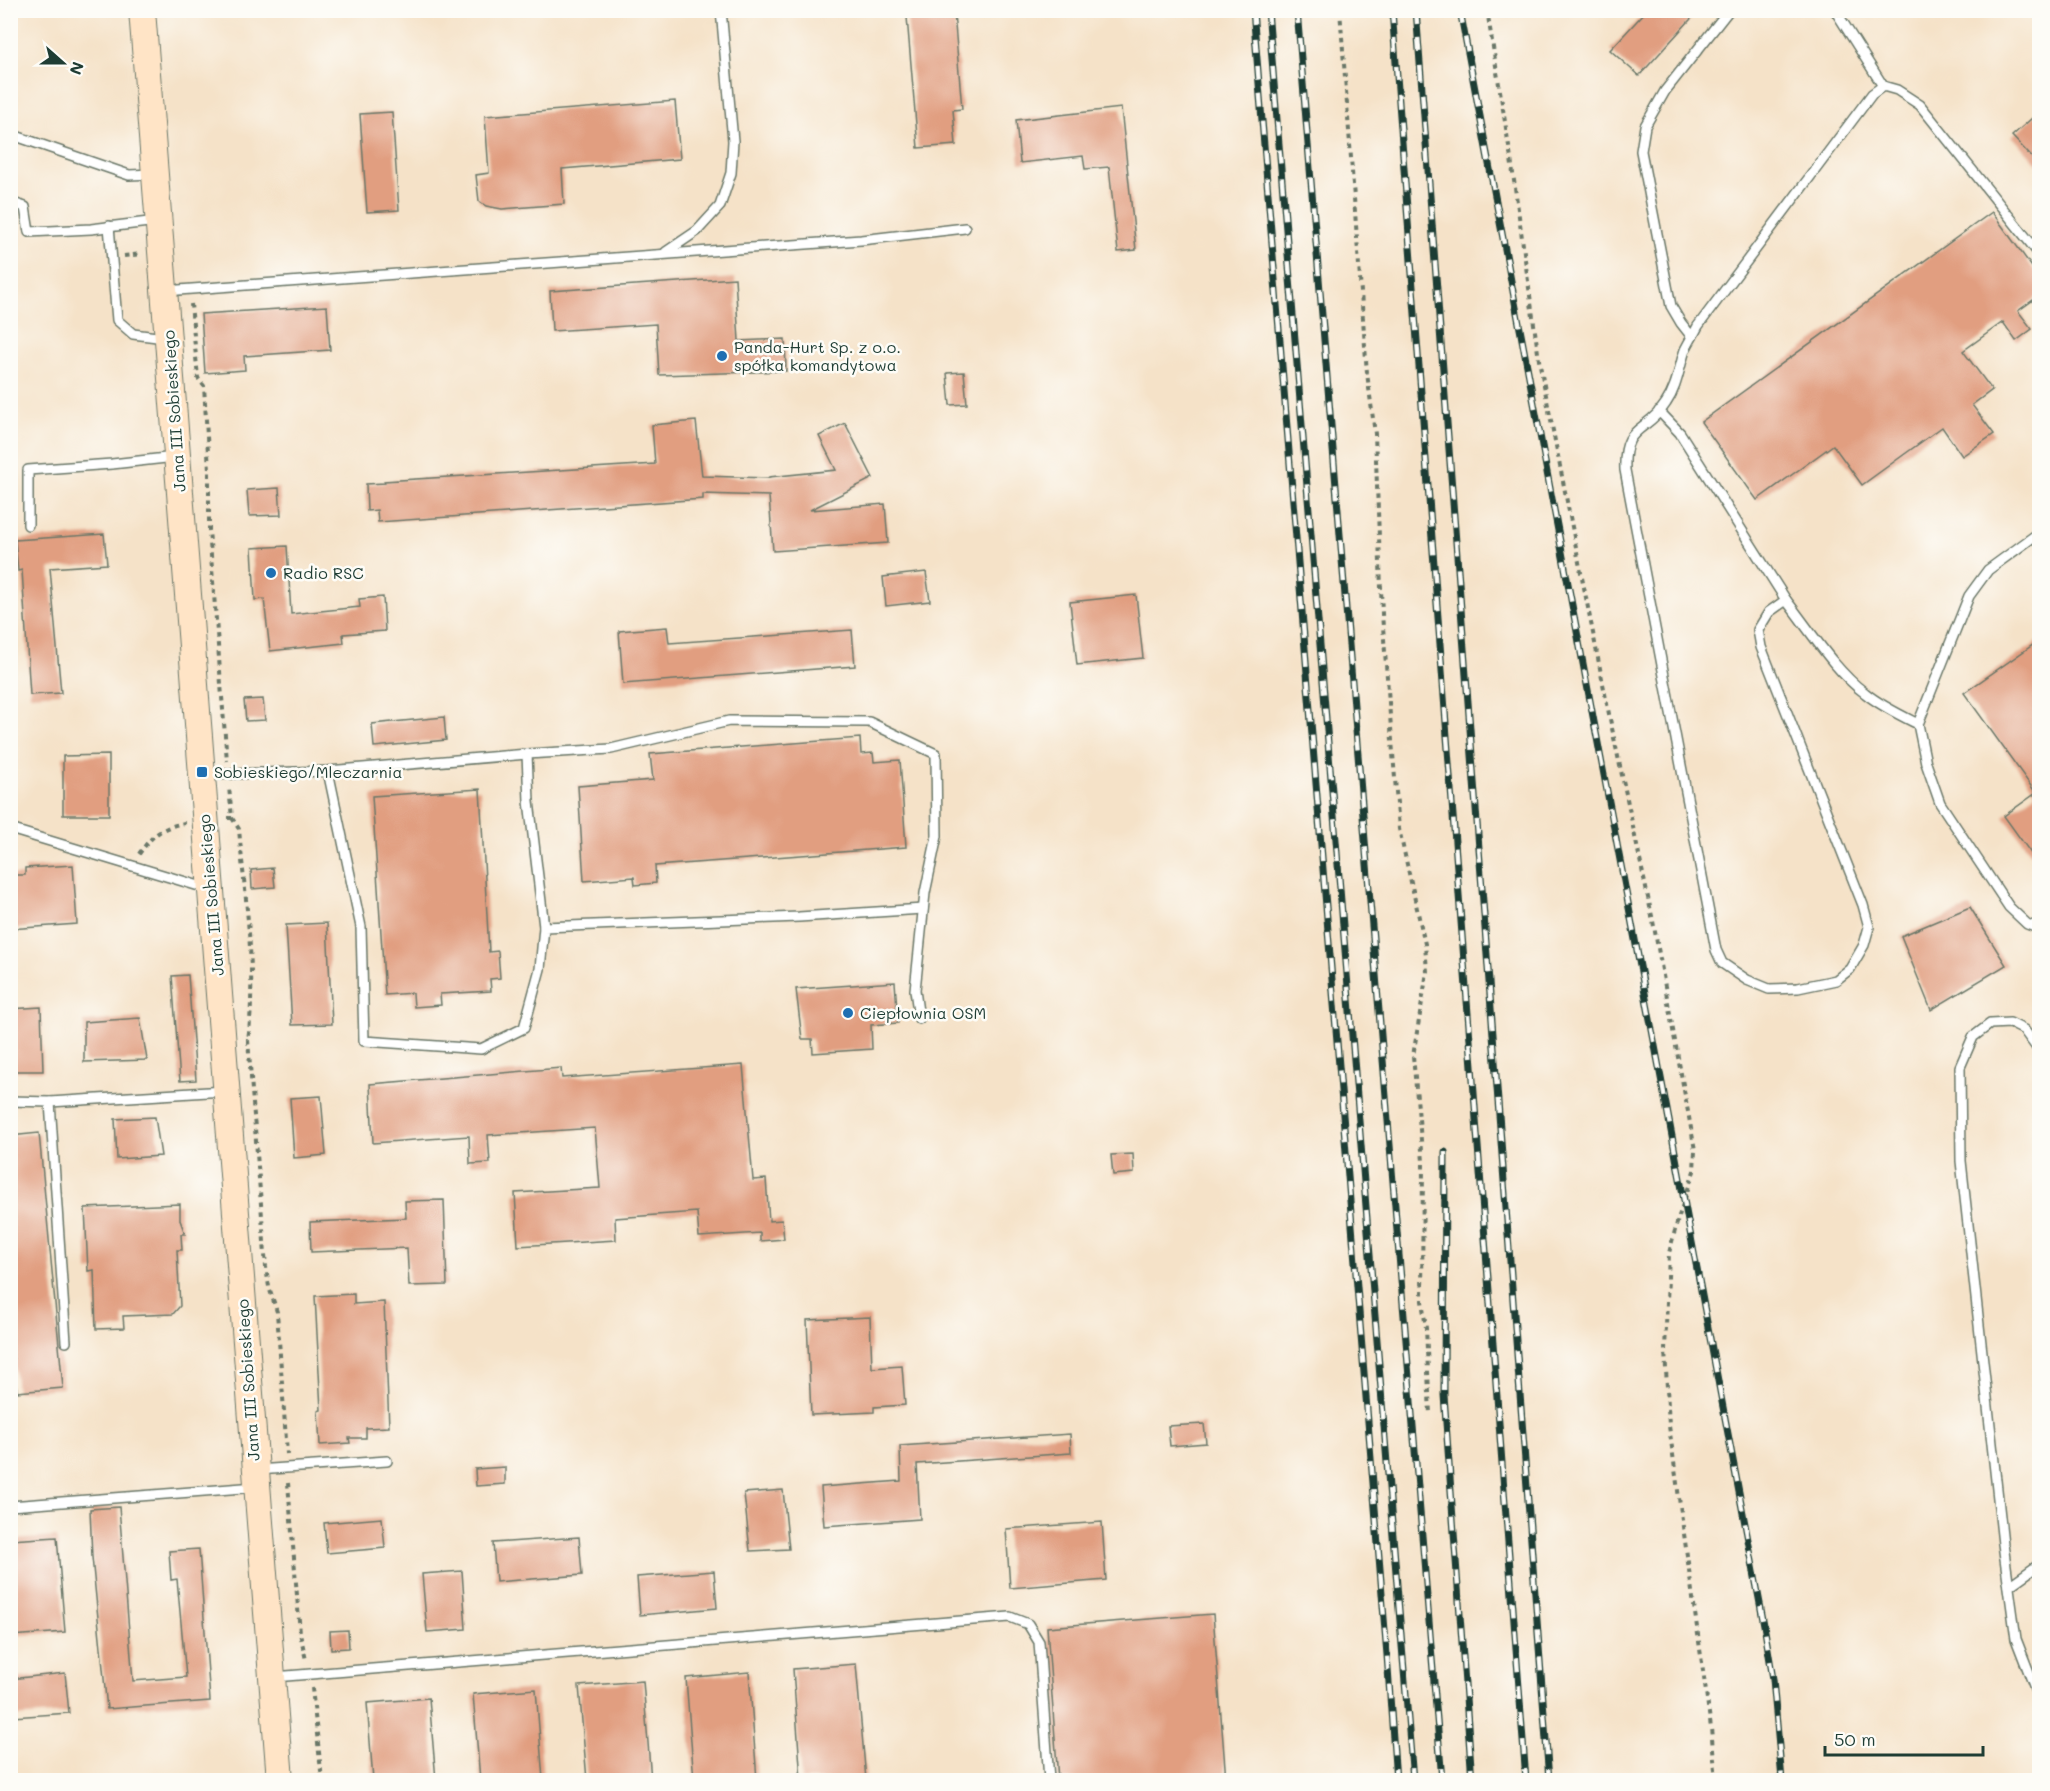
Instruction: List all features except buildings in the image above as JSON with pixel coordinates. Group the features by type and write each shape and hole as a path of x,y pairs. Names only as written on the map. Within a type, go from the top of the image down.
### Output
{"main road":[{"name":"Jana III Sobieskiego","path":"142,10 280,1780"}],"lane":[{"path":"664,254 697,231 720,206 731,172 733,141 721,10"},
{"path":"1692,337 1671,306 1641,151 1645,126 1665,91 1729,10"},
{"path":"1835,10 1883,86 1897,90 1920,105 2040,255"},
{"path":"1786,600 1769,612 1758,630 1761,647 1863,905 1869,927 1864,945 1850,969 1836,980 1798,988 1769,989 1747,980 1722,963 1716,950 1625,470 1624,452 1632,435 1666,404 1675,385 1686,350 1698,326 1872,94 1883,86"},
{"path":"10,134 129,175 155,174"},
{"path":"10,202 25,207 28,232 159,221"},
{"path":"109,226 117,320 133,334 169,339"},
{"path":"165,291 861,240 965,228"},
{"path":"1659,411 1680,433 1786,600 1844,674 1864,693 1918,724"},
{"path":"28,525 28,470 177,457"},
{"path":"2040,532 1988,570 1969,596 1918,724 1926,763 1940,803 2009,907 2027,924 2040,930"},
{"path":"202,775 328,771 611,748 729,721 869,722 936,754 937,836 923,909 915,990 919,1018"},
{"path":"328,771 361,927 364,1041 481,1049 524,1028 540,969 544,927 529,801 527,754"},
{"path":"10,829 211,889"},
{"path":"544,927 799,918 923,909"},
{"path":"2039,1051 2024,1030 2010,1023 1990,1024 1973,1037 1960,1067 1961,1161 2009,1586 2016,1639 2040,1701"},
{"path":"10,1101 50,1102 227,1091"},
{"path":"50,1102 66,1342"},
{"path":"10,1506 255,1479 287,1468 387,1461"},
{"path":"2009,1586 2040,1564"},
{"path":"272,1677 1010,1617 1028,1624 1039,1642 1049,1780"}],"path":[{"path":"1340,10 1364,328 1375,434 1382,614 1399,829 1425,944 1427,972 1413,1056 1423,1161 1422,1301 1426,1328 1430,1414"},
{"path":"1487,10 1511,159 1539,360 1610,720 1653,921 1695,1150 1694,1171 1669,1253 1665,1350 1669,1425 1710,1718 1716,1780"},
{"path":"248,1040 266,1267 269,1287 277,1312 300,1633 314,1695 322,1780"}],"railway":[{"path":"1253,10 1396,1780"},
{"path":"1268,10 1413,1780"},
{"path":"1297,10 1442,1780"},
{"path":"1392,10 1526,1780"},
{"path":"1416,10 1549,1780"},
{"path":"1460,10 1764,1625 1773,1679 1782,1780"},
{"path":"1445,1152 1444,1395 1472,1780"}],"place":[{"name":"Panda-Hurt Sp. z o.o. spółka komandytowa","path":"722,356"},
{"name":"Radio RSC","path":"271,573"},
{"name":"Sobieskiego/Mleczarnia","path":"202,772"},
{"name":"Ciepłownia OSM","path":"848,1013"}]}
